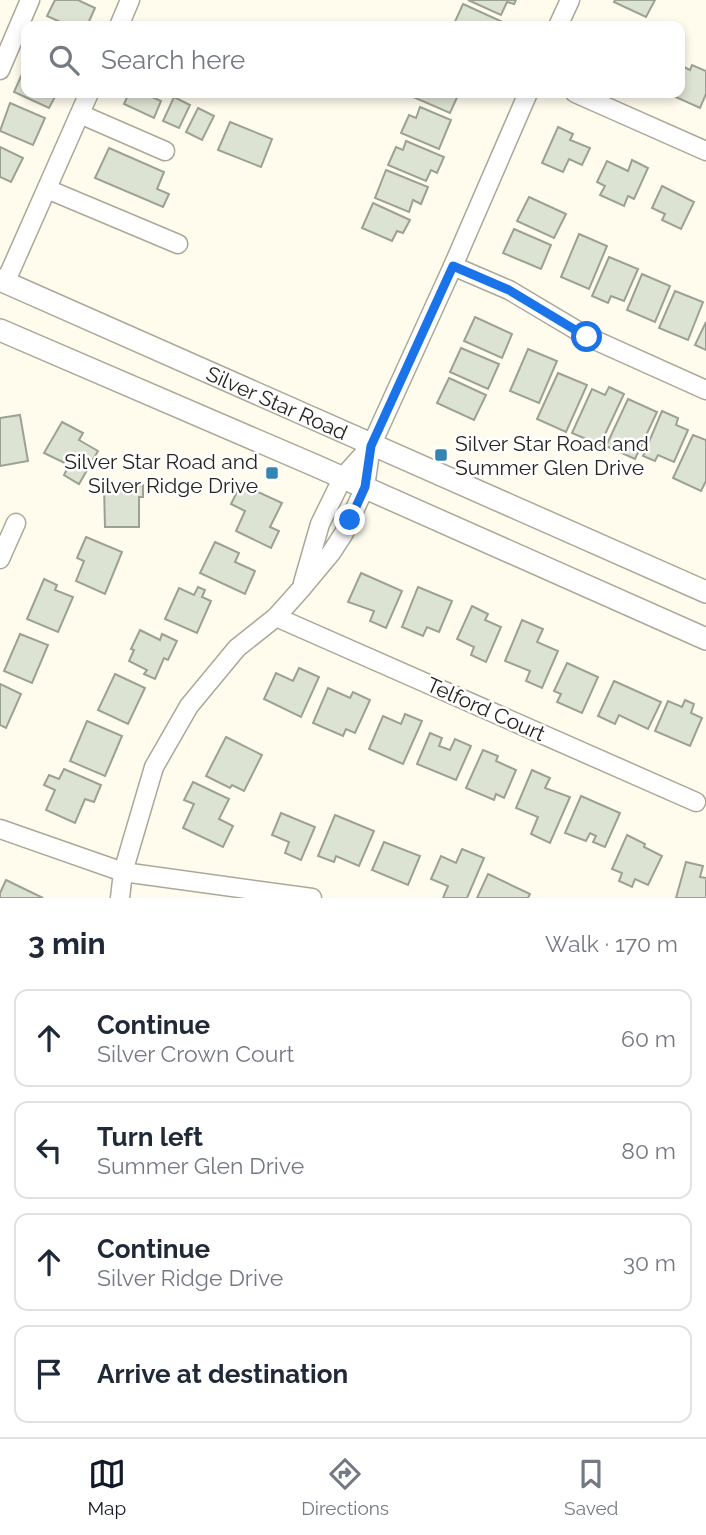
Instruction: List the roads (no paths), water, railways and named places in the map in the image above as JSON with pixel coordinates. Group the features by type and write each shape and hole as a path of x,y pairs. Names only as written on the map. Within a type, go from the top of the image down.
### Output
{"main road":[{"name":"Silver Star Road","path":"2,283 706,592"},
{"name":"Silver Star Road","path":"0,330 343,477 705,639"}],"street":[{"path":"0,70 30,0"},
{"path":"121,21 130,0"},
{"path":"560,21 570,0"},
{"path":"2,283 87,98"},
{"path":"120,898 123,872 154,767 189,706 237,648 276,617 331,553 344,533 365,487 371,446 526,98"},
{"path":"586,98 706,151"},
{"path":"80,114 165,150"},
{"path":"47,189 178,244"},
{"path":"453,266 509,290 587,337 706,390"},
{"path":"301,589 320,524 343,477 371,446"},
{"path":"0,559 16,523"},
{"name":"Telford Court","path":"276,617 696,802"},
{"path":"0,829 123,872 312,898"}],"place":[{"name":"Silver Star Road and Summer Glen Drive","path":"441,455"},
{"name":"Silver Star Road and Silver Ridge Drive","path":"272,473"}]}
